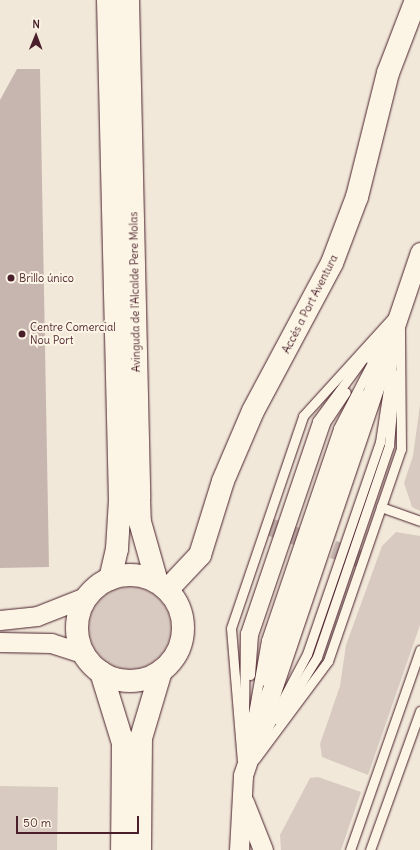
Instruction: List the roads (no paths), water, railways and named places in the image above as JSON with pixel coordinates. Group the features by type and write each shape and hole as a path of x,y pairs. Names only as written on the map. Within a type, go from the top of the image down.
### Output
{"street":[{"name":"Avinguda de l'Alcalde Pere Molas","path":"108,0 120,500 117,549 110,580"},
{"name":"Avinguda de l'Alcalde Pere Molas","path":"128,0 140,522 162,586"},
{"name":"Accés a Port Aventura","path":"162,586 200,555 223,481 253,411 332,262 357,197 388,73 416,0"},
{"path":"239,850 243,775 420,252"},
{"path":"0,620 38,616 88,596 110,580 129,575 162,586 179,608 183,634 176,654 161,671 145,679 127,681 101,672"},
{"path":"84,654 78,624 88,596"},
{"path":"0,642 51,643 84,654 101,672 123,743 122,850"},
{"path":"140,850 141,738 161,671"},
{"path":"242,797 262,850"}],"lane":[{"path":"243,775 328,661 382,507 400,449 400,309"},
{"path":"243,775 248,625 317,421 400,309"},
{"path":"243,775 231,628 303,416 400,309"},
{"path":"243,775 317,657 389,445 400,309"},
{"path":"382,507 420,521"},
{"path":"350,850 420,650"},
{"path":"370,850 420,711"},
{"path":"409,742 420,728"}],"place":[{"name":"Brillo único","path":"11,278"},
{"name":"Centre Comercial Nou Port","path":"22,334"}]}
